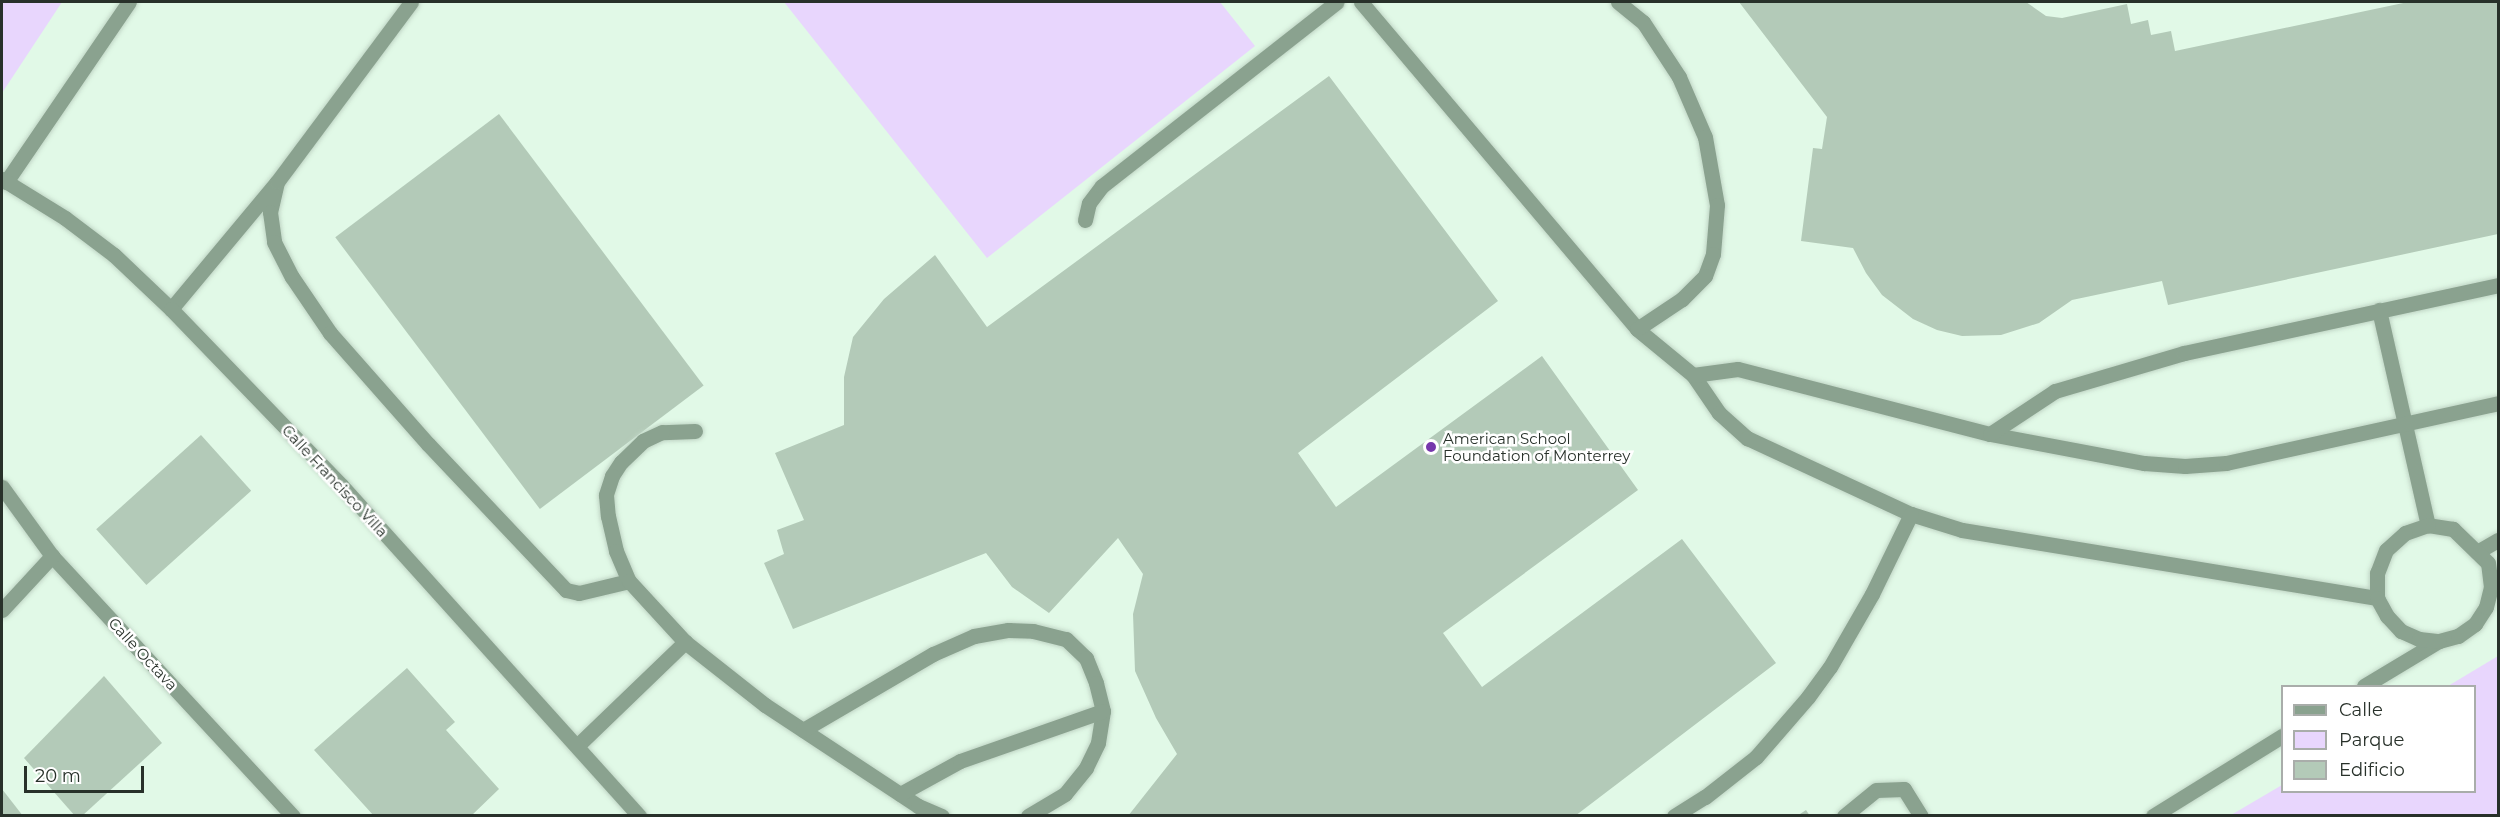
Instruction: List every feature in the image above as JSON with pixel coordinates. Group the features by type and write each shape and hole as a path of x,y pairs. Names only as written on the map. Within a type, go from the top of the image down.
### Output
{"street":[{"path":"4,181 129,2"},
{"path":"171,309 277,182 411,2"},
{"path":"1085,220 1089,203 1102,186 1337,2"},
{"path":"1361,2 1637,329 1693,375 1719,413 1747,438 1911,514 1962,530 2378,598"},
{"path":"1618,2 1642,22 1679,77 1706,138 1717,206 1713,254 1705,276 1682,299 1637,329"},
{"name":"Calle Francisco Villa","path":"4,181 65,218 114,255 171,309 342,486 578,745 639,816"},
{"path":"277,182 270,212 274,242 292,276 330,333 429,444 566,590 579,593 629,580"},
{"path":"1990,434 2055,391 2184,353 2499,285"},
{"path":"2379,310 2428,525"},
{"path":"1693,375 1737,369 1990,434 2144,463 2185,465 2226,463 2499,403"},
{"path":"695,431 662,432 643,441 621,462 612,476 606,495 608,516 616,551 629,580 685,642 765,705 900,794 942,816"},
{"name":"Calle Octava","path":"2,487 52,556 293,816"},
{"path":"1674,816 1705,797 1756,757 1808,697 1830,667 1872,594 1911,514"},
{"path":"2367,685 2439,641 2458,636 2475,624 2492,603 2488,563 2453,529 2428,525 2405,533 2386,550 2377,573 2378,598 2386,616 2401,631 2419,639 2439,641"},
{"path":"2477,552 2499,540"},
{"path":"2,610 52,556"},
{"path":"803,730 933,654 974,636 1008,630 1033,631 1066,639 1086,658 1096,683 1103,711 1098,743 1086,768 1065,794 1028,816"},
{"path":"578,745 685,642"},
{"path":"900,794 960,761 1103,711"},
{"path":"2153,816 2281,737"},
{"path":"1844,816 1876,790 1904,789 1921,816"}],"green space":[{"path":"2,2 62,2 2,93"},
{"path":"784,2 1220,2 1255,46 987,258"},
{"path":"2498,656 2498,815 2231,815 2281,786 2281,793 2476,793 2476,685 2450,685"}],"building":[{"path":"1739,2 2026,2 2046,16 2062,18 2127,4 2131,24 2148,20 2151,35 2171,31 2175,51 2408,2 2498,2 2498,234 2168,305 2162,281 2072,300 2039,323 2001,335 1962,336 1937,330 1913,319 1882,295 1866,273 1853,248 1801,241 1813,148 1822,149 1827,117"},
{"path":"1329,76 1498,301 1298,453 1336,507 1542,356 1638,490 1443,633 1482,687 1682,539 1776,663 1575,816 1128,816 1177,754 1156,718 1135,671 1133,614 1143,574 1118,538 1049,613 1012,587 986,553 793,629 764,563 784,554 777,530 804,520 775,453 844,425 844,377 853,337 884,299 935,255 987,327"},
{"path":"499,114 704,386 540,509 335,237"},
{"path":"201,435 251,491 146,585 96,529"},
{"path":"407,668 455,722 446,730 499,789 471,816 374,816 314,750"},
{"path":"104,676 162,743 82,816 75,816 24,758"},
{"path":"2,789 23,816 2,816"},
{"path":"1806,810 1810,816 1797,816"}],"place":[{"name":"American School Foundation of Monterrey","path":"1431,447"}]}
